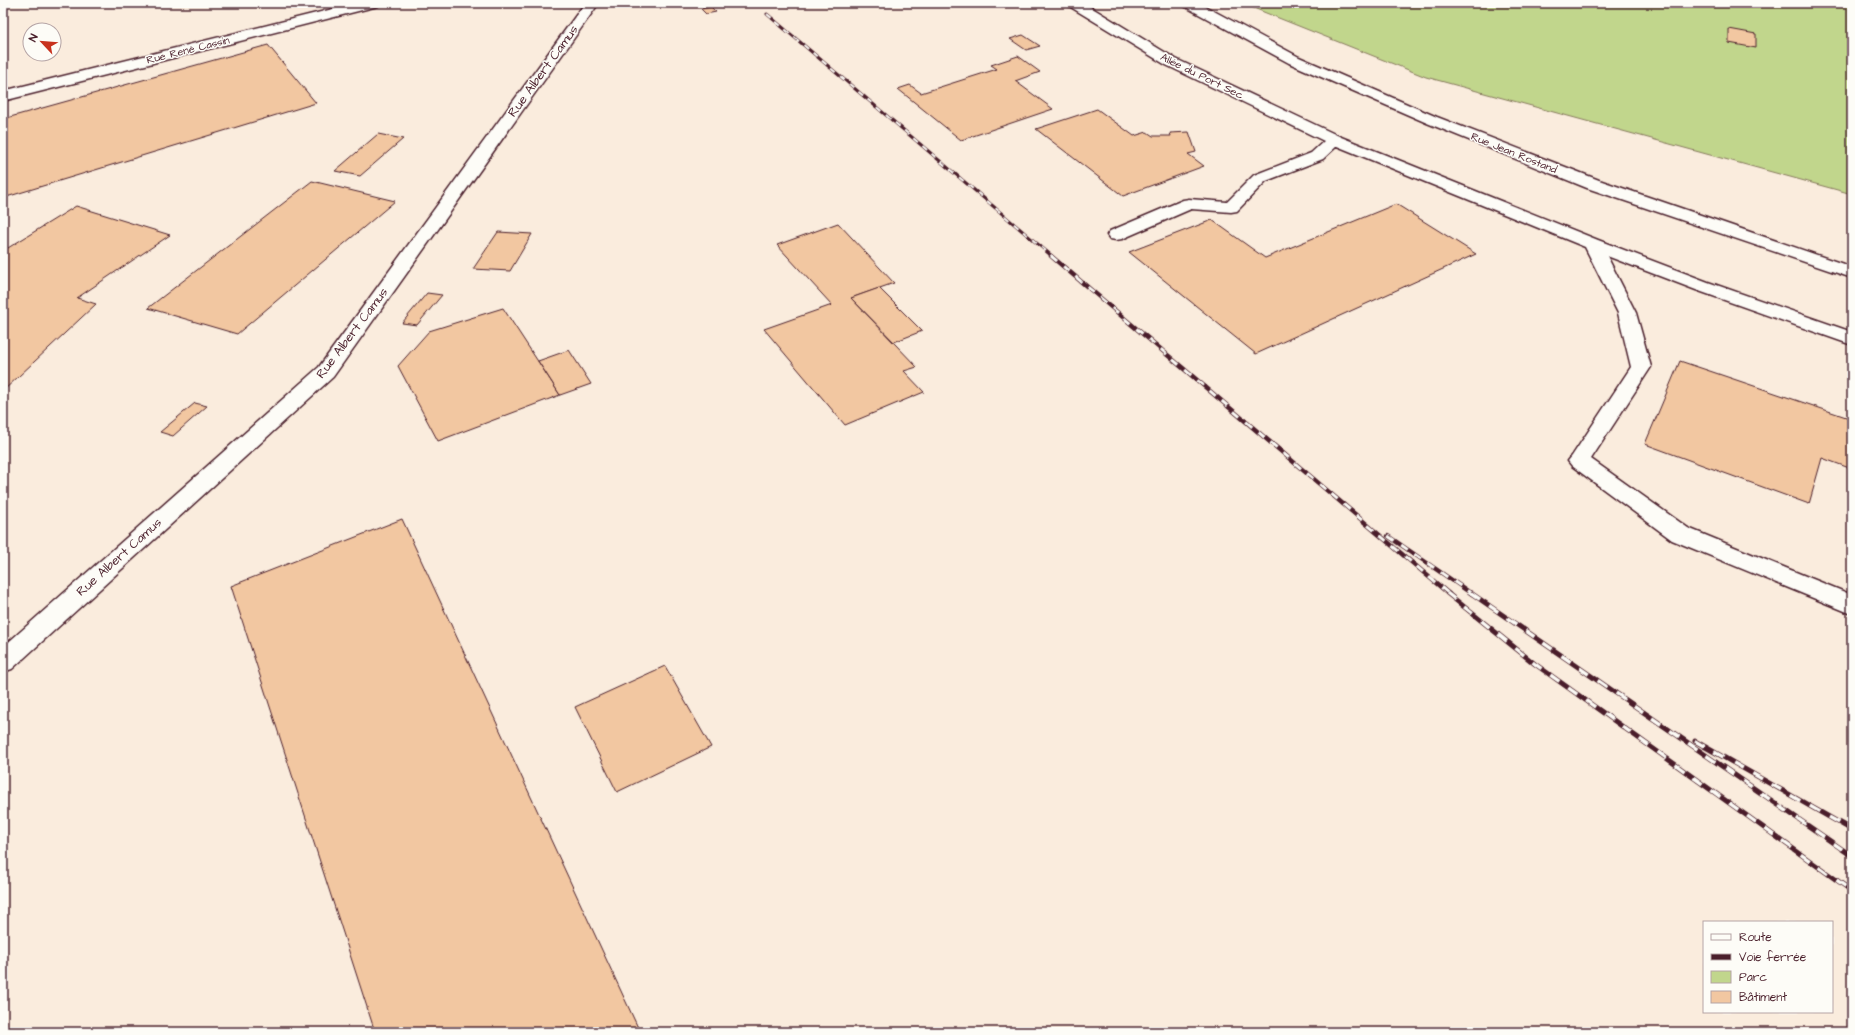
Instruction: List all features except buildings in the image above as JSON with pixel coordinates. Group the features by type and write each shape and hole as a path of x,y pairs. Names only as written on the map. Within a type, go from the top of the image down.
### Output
{"street":[{"name":"Rue René Cassin","path":"3,96 373,3"},
{"name":"Rue Albert Camus","path":"3,662 326,372 592,3"},
{"name":"Allée du Port Sec","path":"1074,3 1171,62 1336,140 1592,244 1702,286 1852,339"},
{"name":"Rue Jean Rostand","path":"1189,3 1294,60 1432,120 1593,184 1852,273"},
{"path":"1116,235 1189,204 1231,207 1260,178 1317,156 1336,140"},
{"path":"1592,244 1627,313 1641,367 1579,461 1680,534 1852,605"}],"shaded area":[{"path":"3,3 1242,3 1852,191 1852,1032 3,1032"}],"green space":[{"path":"1241,3 1852,3 1852,194 1426,77"}],"railway":[{"path":"767,14 1053,257"},
{"path":"1051,256 1449,594"},
{"path":"1388,536 1472,594"},
{"path":"1447,593 1535,664 1852,891"},
{"path":"1471,593 1852,856"},
{"path":"1695,741 1852,830"}]}
